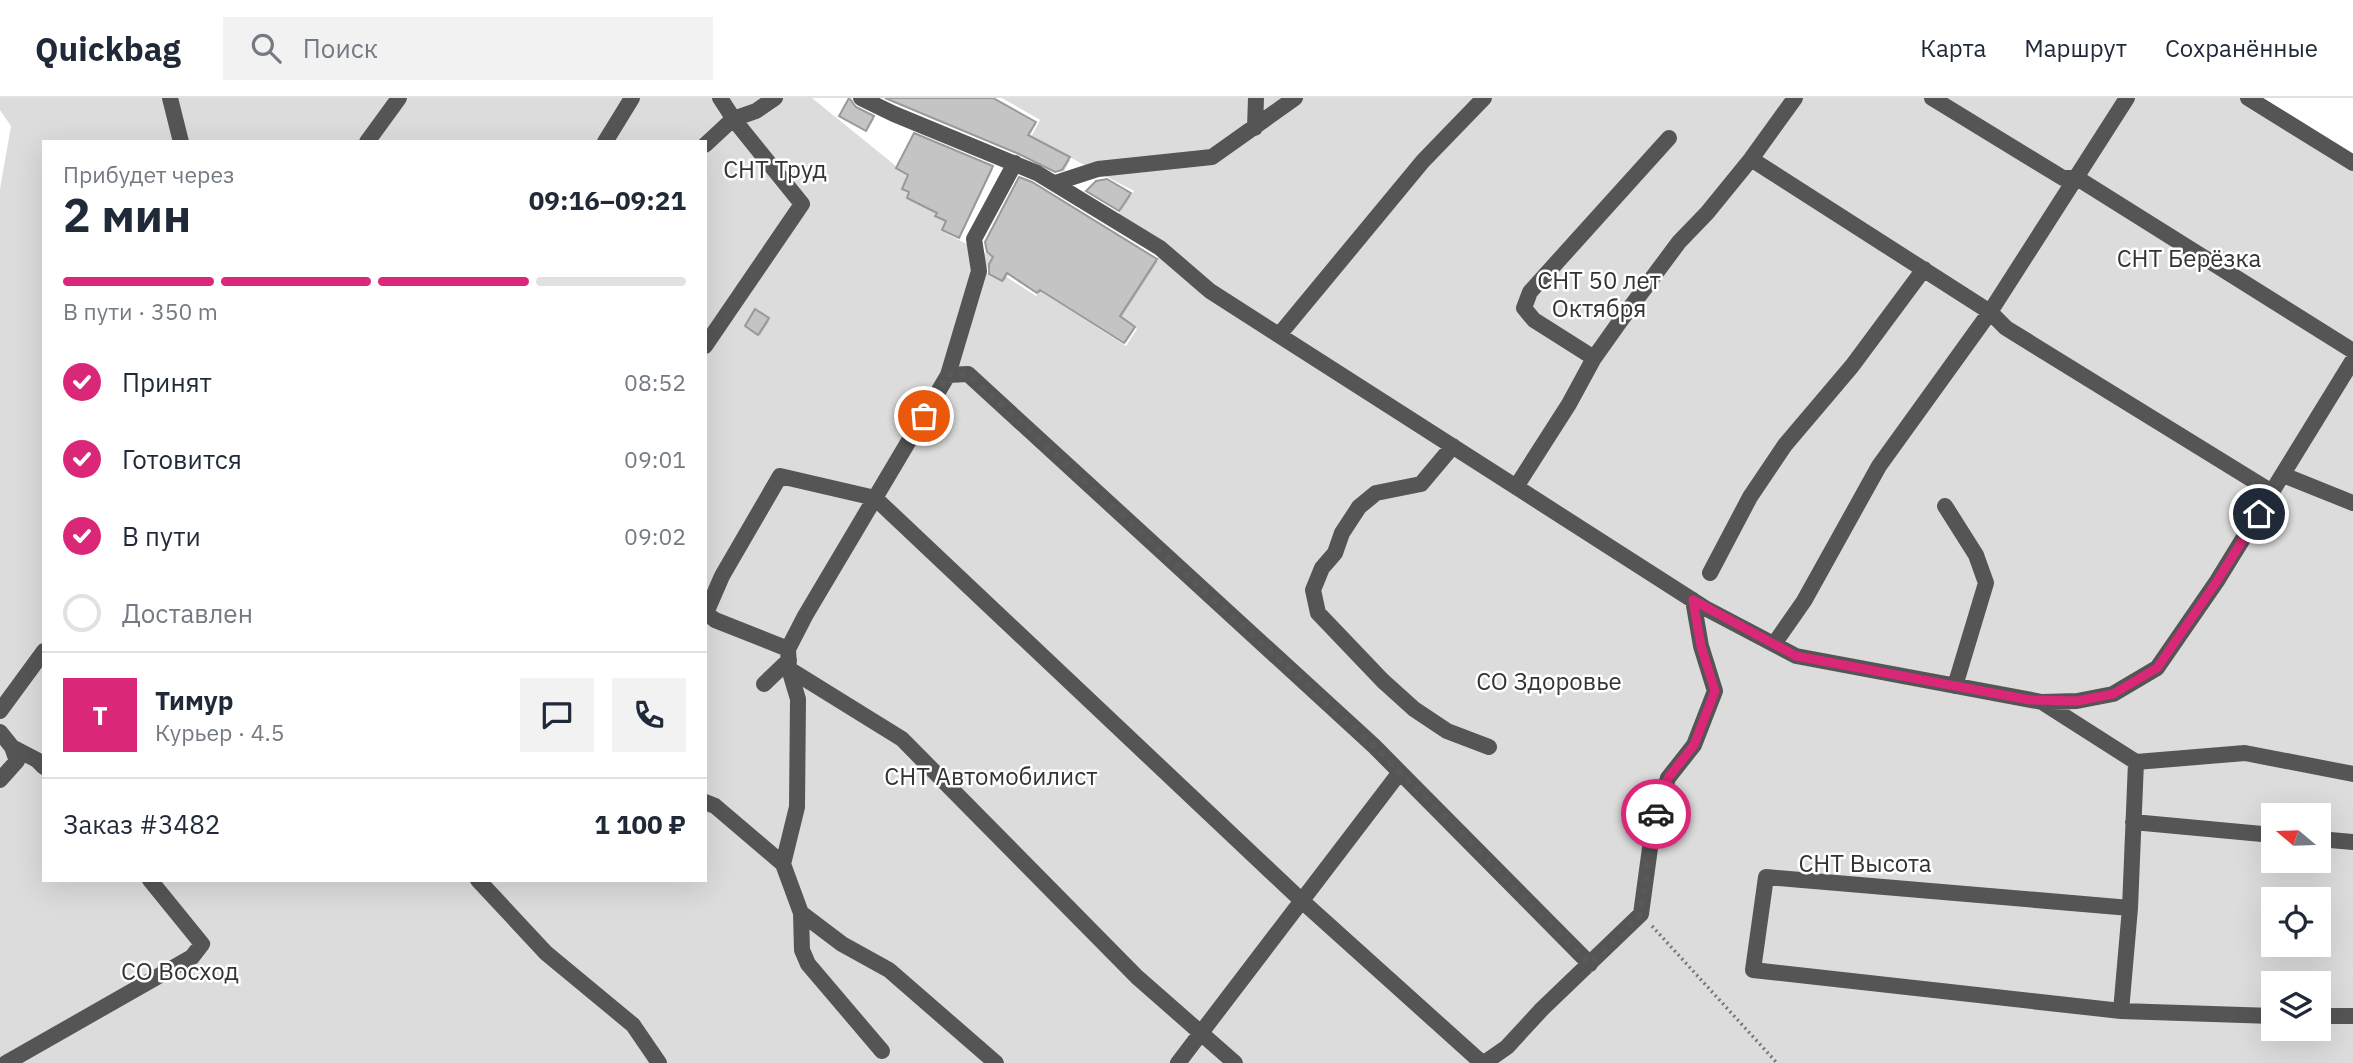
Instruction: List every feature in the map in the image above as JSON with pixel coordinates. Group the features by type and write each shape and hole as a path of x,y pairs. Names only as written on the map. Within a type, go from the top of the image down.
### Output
{"street":[{"path":"170,98 180,140"},
{"path":"368,140 399,98"},
{"path":"606,140 632,98"},
{"path":"707,343 802,204 733,119 720,98"},
{"path":"707,143 733,119 755,111 775,98"},
{"path":"862,98 894,114 1015,163 1055,183 1160,248 1210,291 1693,600 1796,656 2042,702 2077,701 2113,694 2157,668 2217,581 2353,360"},
{"path":"1255,128 1256,98"},
{"path":"1055,183 1098,169 1212,157 1295,98"},
{"path":"1279,335 1423,161 1484,98"},
{"path":"1516,487 1569,404 1594,358 1679,242 1707,213 1751,159 1795,98"},
{"path":"1931,98 2063,178 2077,178 2353,351"},
{"path":"1774,644 1804,601 1879,466 1990,312 2127,98"},
{"path":"2248,98 2353,163"},
{"path":"1594,358 1534,320 1524,308 1530,292 1669,138"},
{"path":"1751,159 1990,312 2007,328 2273,492"},
{"path":"764,684 789,660 805,615 948,374 979,271 974,239 1015,163"},
{"path":"1710,573 1750,497 1785,445 1852,366 1924,269"},
{"path":"948,374 968,374 1400,772 1590,964"},
{"path":"1452,446 1421,484 1376,494 1359,507 1342,533 1335,553 1322,568 1313,590 1318,612 1382,681 1447,731 1489,747"},
{"path":"2283,475 2353,503"},
{"path":"707,611 722,576 780,476 875,498 1302,901 1483,1063 1507,1047 1542,1009 1641,914 1653,826 1668,778 1694,745 1715,691 1701,646 1693,600"},
{"path":"1945,506 1976,555 1986,583 1955,686"},
{"path":"707,614 715,620 742,629 902,738 1138,977 1235,1063"},
{"path":"0,711 42,654"},
{"path":"783,864 797,807 798,699 789,660"},
{"path":"2042,702 2136,762 2245,753 2353,774"},
{"path":"0,732 12,747 17,761 0,780"},
{"path":"12,747 42,765"},
{"path":"2121,1011 2130,908 2136,762"},
{"path":"1178,1063 1400,772"},
{"path":"707,803 715,806 783,864 802,913 802,950 808,964 882,1051"},
{"path":"2133,822 2261,834"},
{"path":"2331,840 2353,842"},
{"path":"2130,908 1766,877 1753,970 2121,1011 2261,1016"},
{"path":"6,1063 192,957 202,944 152,882"},
{"path":"480,882 546,953 633,1025 659,1063"},
{"path":"802,913 842,944 889,970 996,1063"},
{"path":"2331,1016 2353,1016"}],"path":[{"path":"1641,914 1777,1063"}],"green space":[{"path":"0,98 812,98 907,175 901,189 908,193 907,198 936,211 934,215 945,221 941,231 993,257 985,272 1002,281 1005,276 1036,296 1040,291 1126,346 1137,329 1120,316 1160,254 1112,224 1134,191 1031,137 1040,120 1002,98 2246,98 2353,168 2353,1063 0,1063 0,189 11,126 0,110"}],"building":[{"path":"849,98 856,107 874,116 866,131 839,116"},
{"path":"885,98 993,98 1036,122 1028,135 1070,157 1062,170 1055,172 1019,154"},
{"path":"914,133 993,166 959,238 942,230 946,221 935,216 937,213 907,198 909,192 902,189 908,175 896,168"},
{"path":"1019,177 1032,182 1157,259 1120,316 1135,327 1124,343 1040,290 1037,293 1007,273 1002,281 989,274 989,264 993,257 987,252 985,242"},
{"path":"1107,179 1131,193 1119,211 1086,191 1096,181"},
{"path":"755,309 769,318 758,335 745,326"}],"way so far":[{"path":"924,416 948,374 968,374 1374,746 1590,964 1641,914 1656,814"}],"route":[{"path":"1656,814 1668,778 1694,745 1715,691 1701,646 1693,600 1796,656 2042,702 2077,701 2113,694 2157,668 2259,514"}],"park label":[{"name":"СНТ Труд","path":"775,169"},
{"name":"СНТ Берёзка","path":"2189,258"},
{"name":"СНТ 50 лет Октября","path":"1599,294"},
{"name":"СО Здоровье","path":"1549,681"},
{"name":"СНТ Автомобилист","path":"991,776"},
{"name":"СНТ Высота","path":"1865,863"},
{"name":"СО Восход","path":"180,971"}]}
